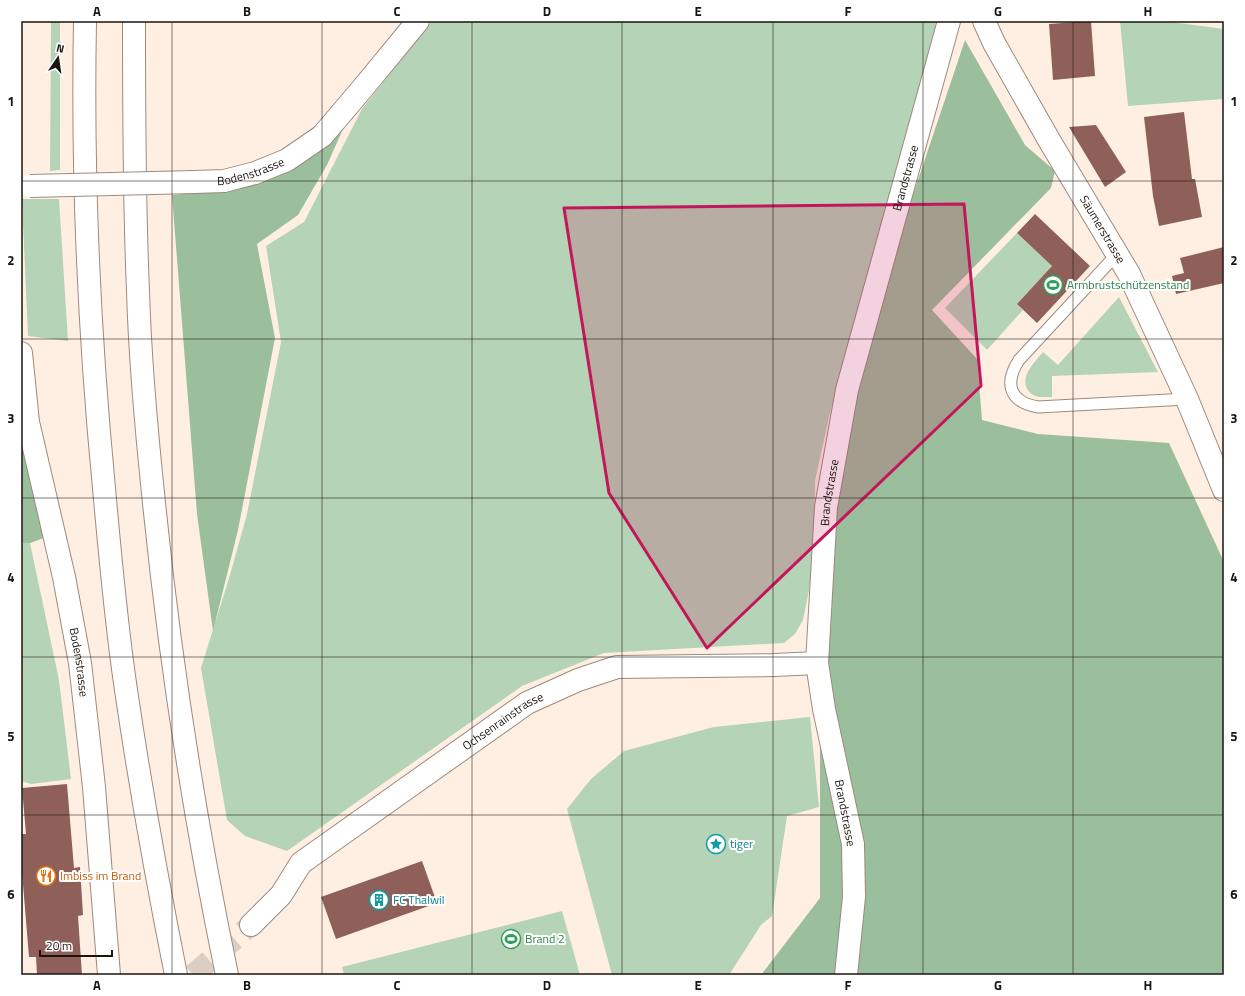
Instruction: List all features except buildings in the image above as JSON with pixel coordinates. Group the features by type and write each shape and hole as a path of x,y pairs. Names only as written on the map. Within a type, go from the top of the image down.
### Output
{"main road":[{"path":"85,21 84,70 87,223 90,309 98,432 110,557 126,689 158,885 176,975"},
{"path":"134,21 134,155 138,293 148,442 159,557 174,680 192,793 212,907 226,975"},
{"name":"Bodenstrasse","path":"26,186 224,181 255,173 286,160 322,136 418,21"},
{"name":"Brandstrasse","path":"846,975 854,897 853,844 824,709 817,664 826,507 847,390 949,21"},
{"name":"Säumerstrasse","path":"984,21 994,43 1046,134 1129,274 1187,399 1224,490"},
{"name":"Bodenstrasse","path":"21,353 28,422 64,578 80,662 94,786 109,975"},
{"name":"Ochsenrainstrasse","path":"251,925 281,895 301,863 527,703 578,680 617,667 817,664"}],"lane":[{"path":"1117,254 1019,360 1013,369 1010,378 1011,388 1015,396 1021,402 1038,407 1187,399"}],"highlighted area":[{"path":"964,204 981,386 707,648 609,493 564,208"}],"green space":[{"path":"51,21 60,21 60,170 50,171"},
{"path":"432,21 937,21 885,218 829,417 815,481 814,565 803,620 795,634 784,643 604,653 522,686 287,851 245,836 227,820 201,668 247,514 281,342 266,246 304,222 362,109"},
{"path":"1120,21 1164,21 1224,29 1224,99 1128,106"},
{"path":"965,40 1025,145 1055,171 1051,188 932,310 977,359 982,420 1038,434 1169,443 1224,562 1224,975 761,975 820,898 820,535 884,281"},
{"path":"343,129 327,165 298,215 257,244 275,338 238,530 213,631 197,514 172,195 229,190 273,177 319,152"},
{"path":"22,199 59,199 68,341 28,336"},
{"path":"1017,233 1052,266 1017,304 1023,310 987,350 945,308"},
{"path":"1119,297 1158,372 1052,376 1052,397 1039,397 1031,393 1025,383 1027,374 1032,365 1043,352 1058,365"},
{"path":"21,440 43,538 30,543 59,680 71,779 31,784 21,781"},
{"path":"21,450 23,450 43,538 30,543 21,543"},
{"path":"810,717 819,807 787,816 772,916 761,925 729,975 612,975 567,809 591,779 624,751 714,727"},
{"name":"Brand 2","path":"562,911 580,975 344,975 342,967"}],"tunnel":[{"path":"193,975 251,925"}],"place":[{"name":"Armbrustschützenstand","path":"1053,285"},
{"name":"tiger","path":"716,844"},
{"name":"Imbiss im Brand","path":"46,876"},
{"name":"FC Thalwil","path":"379,900"},
{"name":"Brand 2","path":"511,939"}]}
